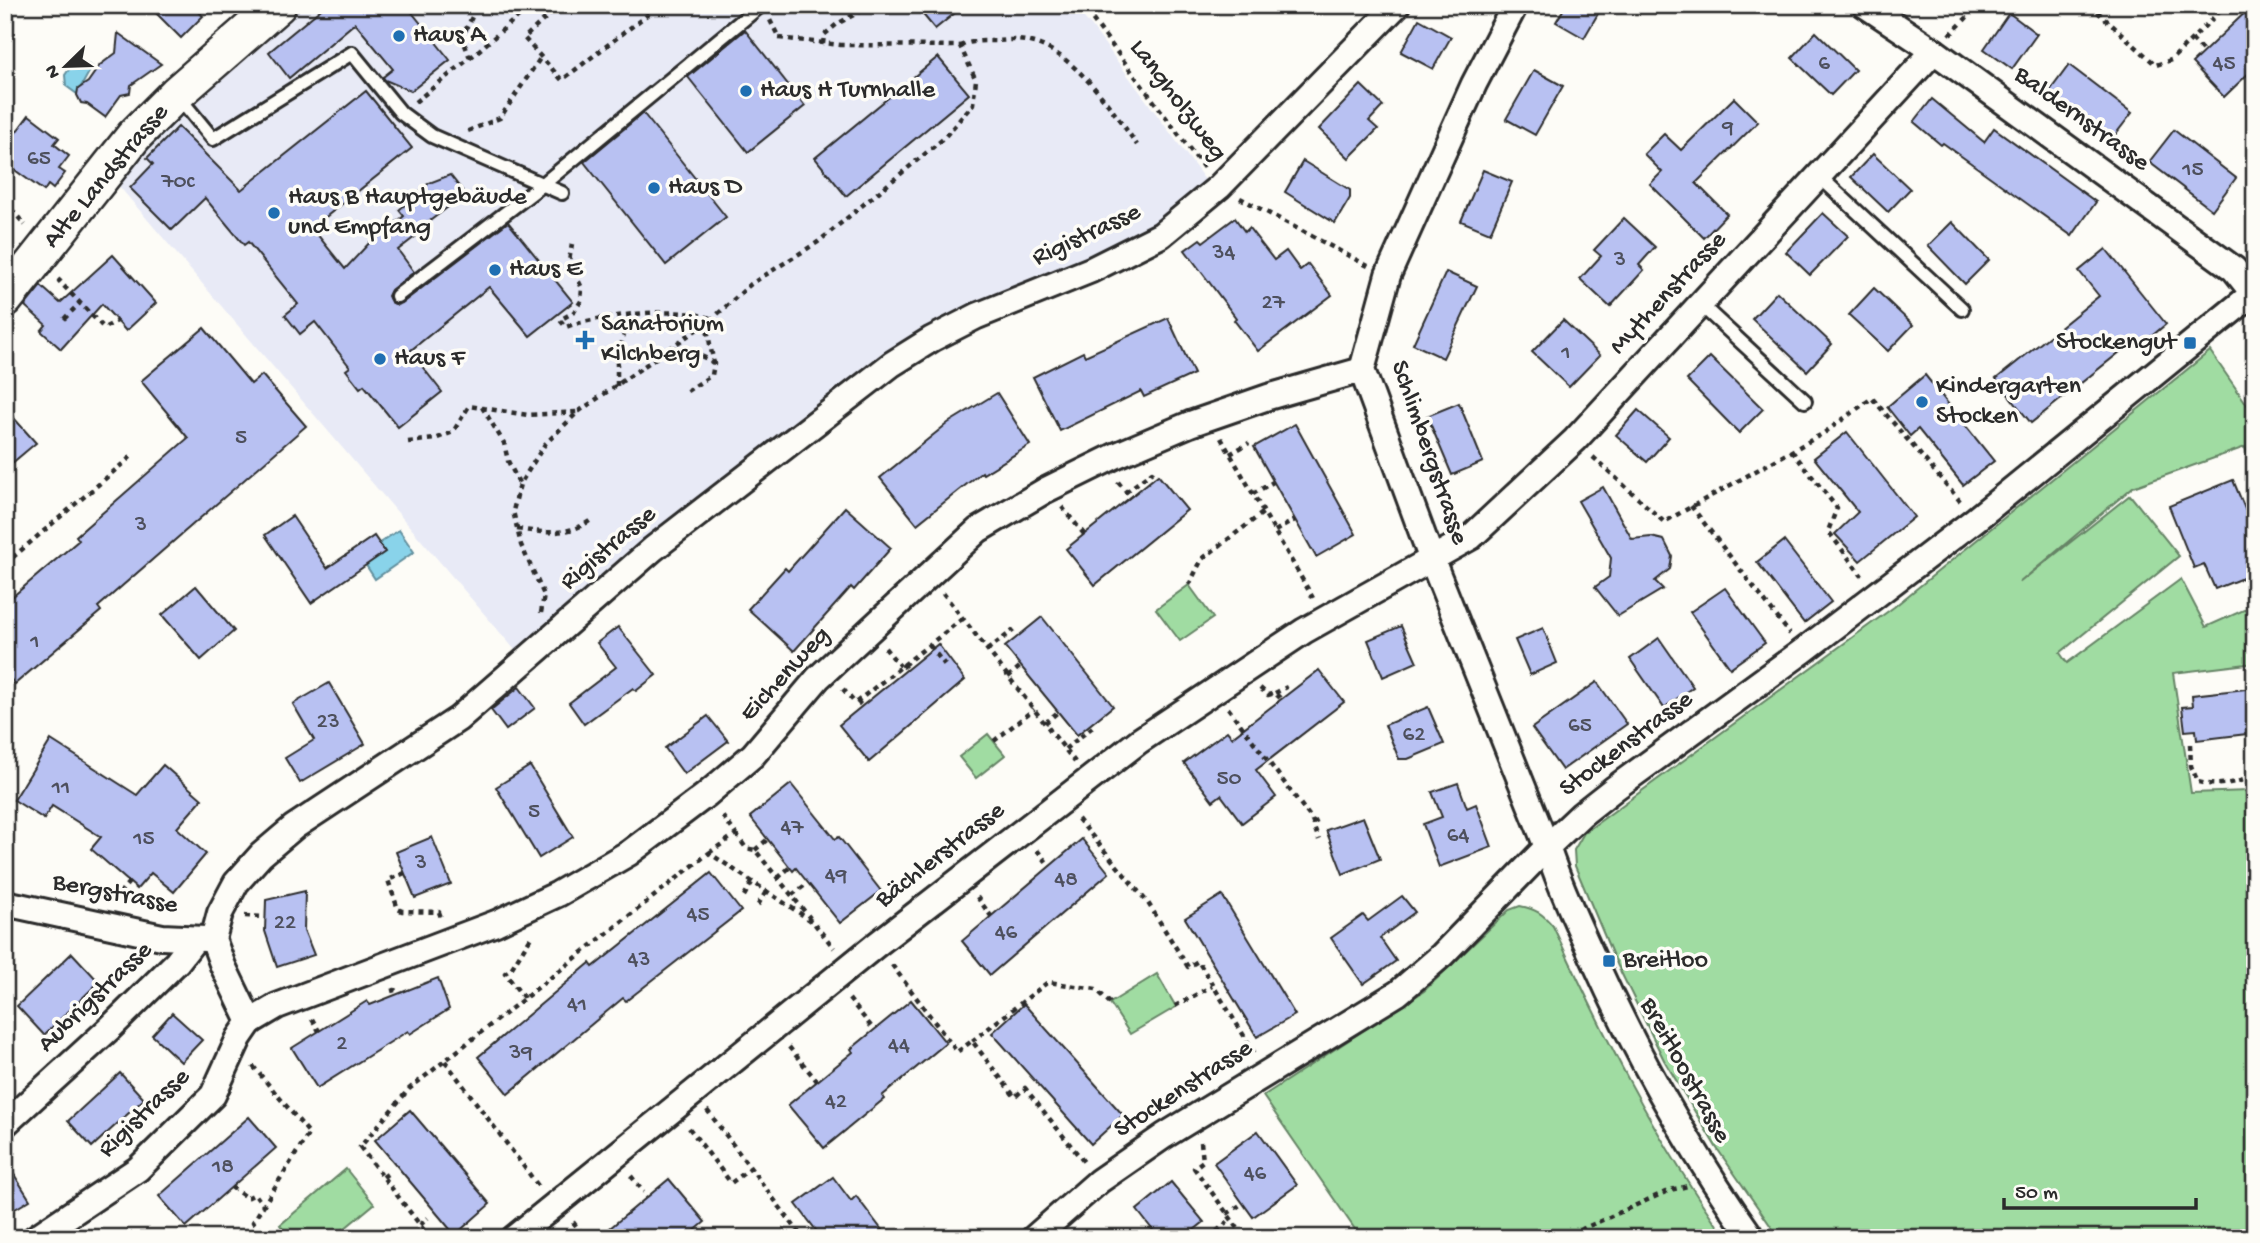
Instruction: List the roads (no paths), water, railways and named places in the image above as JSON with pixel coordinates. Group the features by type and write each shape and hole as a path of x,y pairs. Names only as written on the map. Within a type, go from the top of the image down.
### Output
{"street":[{"name":"Alte Landstrasse","path":"5,299 134,136 176,94 278,5"},
{"name":"Rigistrasse","path":"204,939 236,883 261,855 294,827 458,719 653,549 892,364 932,339 977,316 1128,254 1161,235 1219,187 1398,5"},
{"name":"Schlimbergstrasse","path":"1515,5 1474,84 1388,275 1363,370 1432,560 1547,847"},
{"name":"Baldernstrasse","path":"1865,5 1934,51 2234,269 2254,293"},
{"name":"Mythenstrasse","path":"1432,560 1471,537 1574,440 1934,51"},
{"name":"Stockenstrasse","path":"1034,1238 1099,1181 1199,1113 1398,993 1442,955 1582,814 1976,519 2254,293"},
{"name":"Eichenweg","path":"250,1022 277,1006 496,923 558,894 629,853 706,796 753,755 818,678 978,530 1116,455 1268,397 1363,370"},
{"name":"Bächlerstrasse","path":"514,1238 876,944 1139,741 1335,612 1432,560"},
{"name":"Breitloostrasse","path":"1547,847 1560,886 1626,1032 1690,1147 1752,1238"},
{"name":"Bergstrasse","path":"5,903 162,937 204,939"},
{"path":"204,939 223,966 250,1022"},
{"name":"Aubrigstrasse","path":"5,1125 204,939"},
{"name":"Rigistrasse","path":"35,1238 138,1169 212,1095 250,1022"}],"lane":[{"path":"397,296 764,11"},
{"path":"176,94 213,139 352,53 401,113 432,136 562,193"},
{"path":"1819,176 1962,309"},
{"path":"1700,304 1805,401"}],"water":[{"path":"83,62 92,67 77,94 66,86 65,75 72,65"},
{"path":"399,530 414,552 375,579 360,556"}],"place":[{"name":"Haus A","path":"399,36"},
{"name":"Haus H Turnhalle","path":"746,91"},
{"name":"Haus D","path":"654,188"},
{"name":"Haus B Hauptgebäude und Empfang","path":"274,213"},
{"name":"Haus E","path":"495,270"},
{"name":"Sanatorium Kilchberg","path":"585,340"},
{"name":"Stockengut","path":"2190,343"},
{"name":"Haus F","path":"380,359"},
{"name":"Kindergarten Stocken","path":"1922,402"},
{"name":"Breitloo","path":"1609,961"}]}
